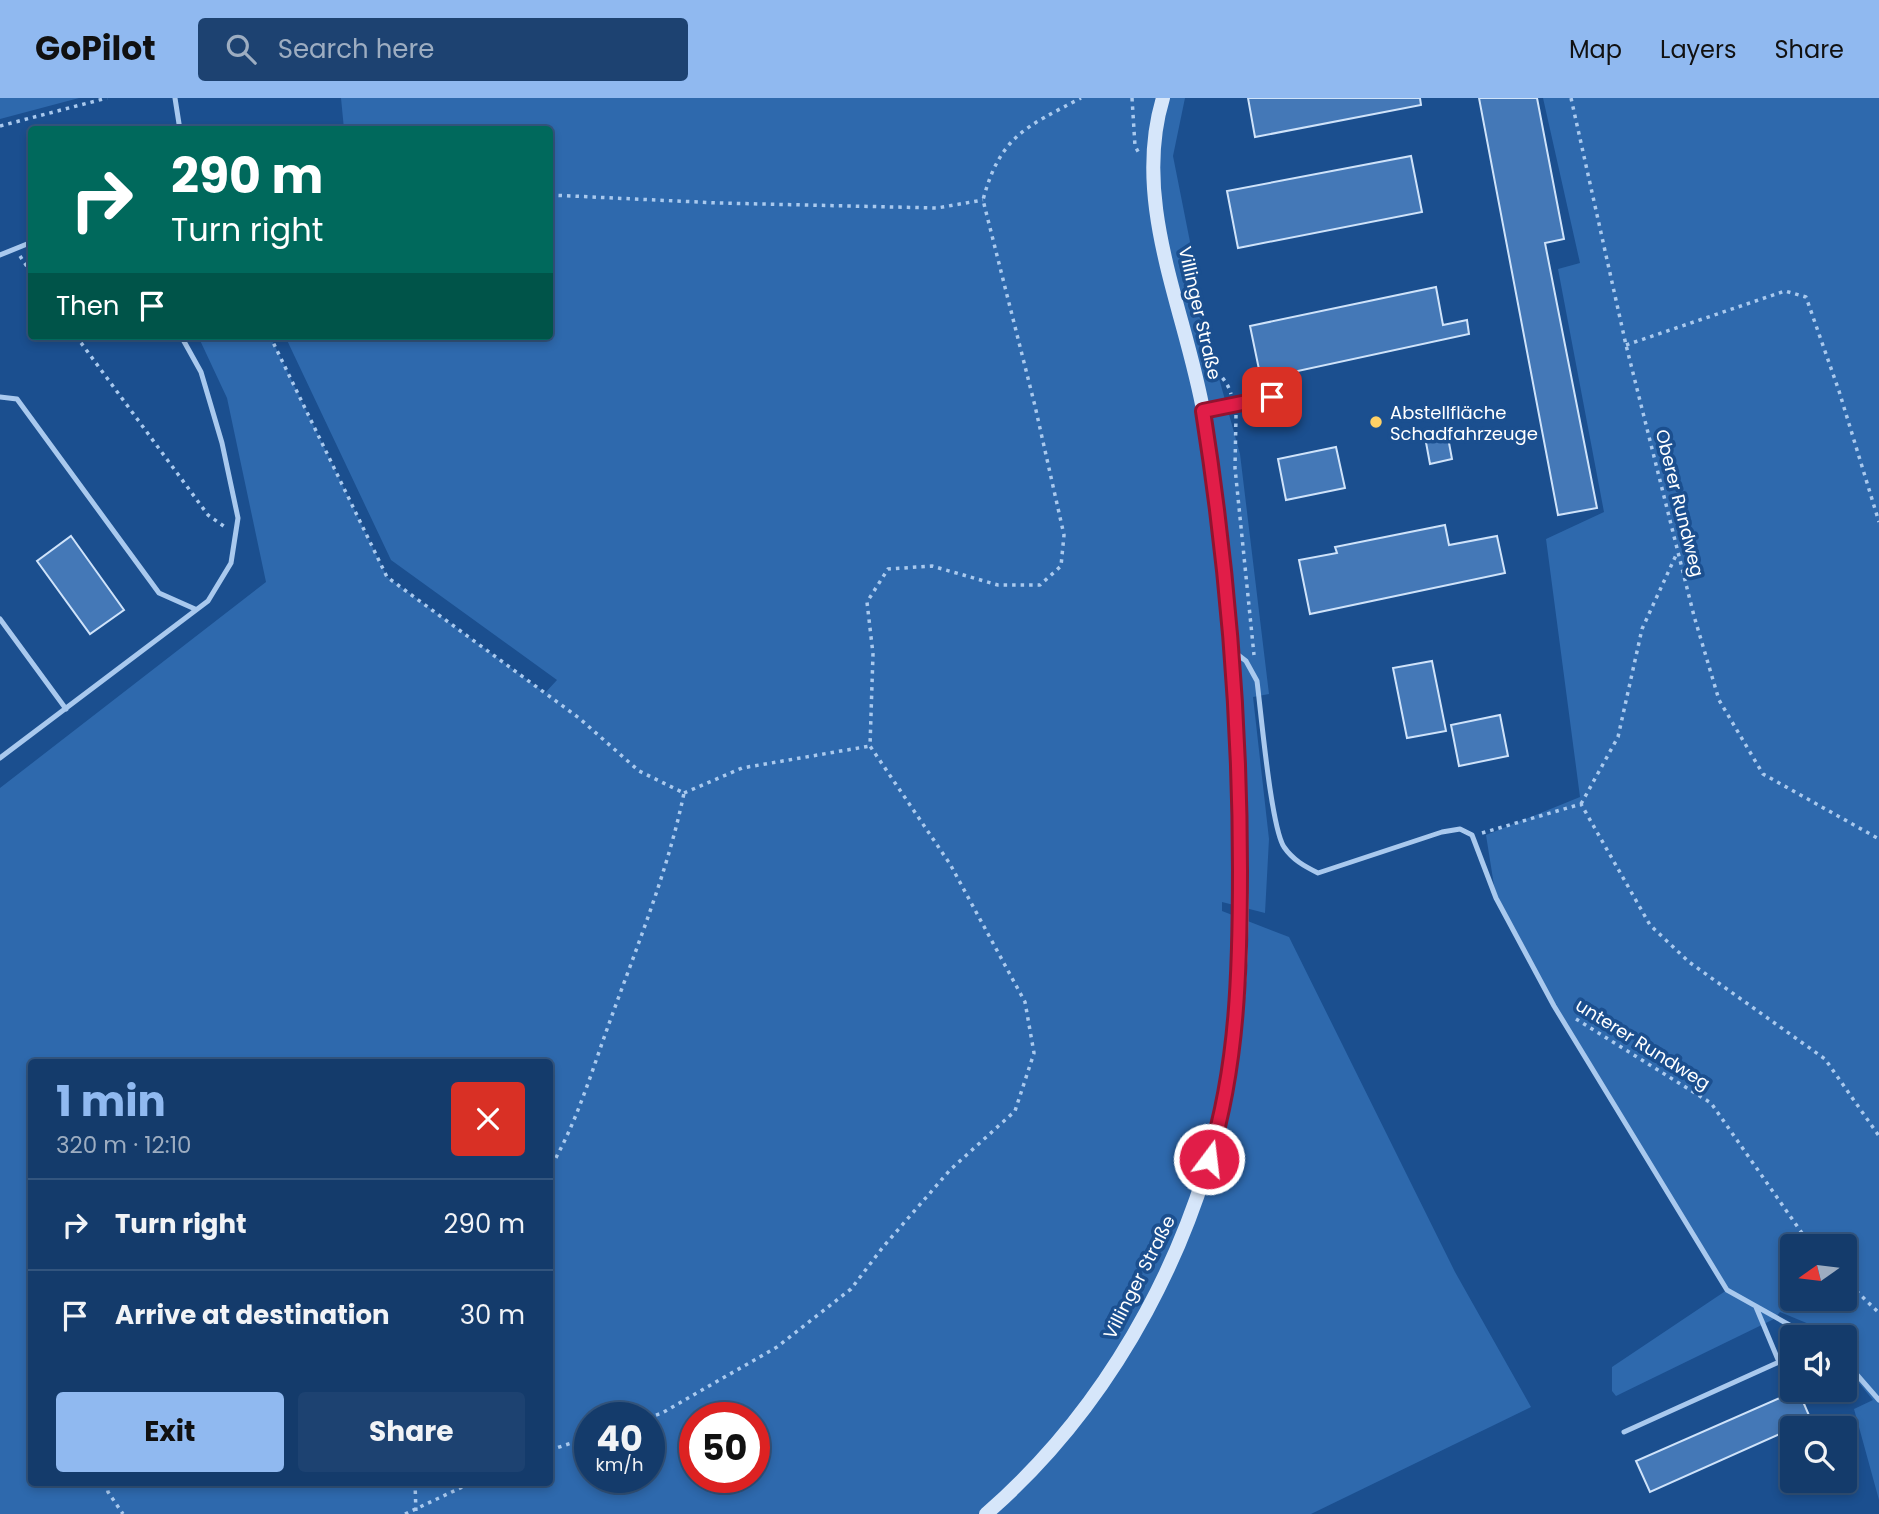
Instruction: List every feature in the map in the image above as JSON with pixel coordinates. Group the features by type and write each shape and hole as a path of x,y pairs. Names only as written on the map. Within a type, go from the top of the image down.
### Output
{"main road":[{"name":"Villinger Straße","path":"986,1514 1020,1484 1073,1424 1116,1366 1195,1207 1217,1135 1230,1065 1239,978 1240,804 1232,650 1215,491 1203,411 1154,197 1153,138 1163,98"}],"lane":[{"path":"176,98 180,126"},
{"path":"0,255 28,244"},
{"path":"0,758 208,601 231,563 238,518 222,443 201,372 183,340"},
{"path":"0,397 17,399 159,593 195,609"},
{"path":"1203,411 1272,397"},
{"path":"0,618 66,709"},
{"path":"1232,650 1246,662 1257,681 1282,845 1298,863 1318,873 1442,832 1460,828 1472,835 1496,898 1554,1006 1727,1290 1789,1325"},
{"path":"1624,1432 1779,1362 1756,1307"},
{"path":"1857,1375 1879,1401"}],"path":[{"path":"0,126 107,98"},
{"path":"665,1411 777,1347 850,1289 950,1170 1015,1111 1034,1053 1025,1002 950,863 870,746 873,654 867,603 888,569 933,566 998,585 1040,584 1061,566 1064,535 1035,406 983,200 992,167 1023,128 1081,98"},
{"name":"Oberer Rundweg","path":"1571,98 1626,345 1719,699 1763,774 1879,839"},
{"path":"553,195 937,208 983,200"},
{"path":"15,249 28,268"},
{"path":"1626,345 1785,291 1807,297 1879,522"},
{"path":"79,340 208,515 236,534"},
{"path":"272,340 387,577 579,718 639,771 684,793 742,768 870,746"},
{"path":"1472,835 1581,804 1618,737 1642,629 1678,551"},
{"path":"553,1163 566,1142 675,837 684,793"},
{"path":"1581,804 1650,925 1689,962 1825,1059 1879,1136"},
{"name":"unterer Rundweg","path":"1554,1006 1629,1049 1712,1103 1803,1234"},
{"path":"1857,1291 1879,1312"},
{"path":"553,1449 574,1442"},
{"path":"107,1486 108,1492 123,1514"},
{"path":"415,1486 415,1512"},
{"path":"405,1514 415,1512 465,1486"}],"shaded area":[{"path":"0,98 79,98 0,119"},
{"path":"341,98 1185,98 1173,156 1212,353 1240,454 1269,694 1253,697 1269,839 1265,913 1222,902 1222,911 1289,937 1455,1272 1531,1407 1311,1514 0,1514 0,788 266,582 227,398 200,340 272,340 387,577 545,693 557,680 391,560 287,340 553,340 553,126 344,126"},
{"path":"1543,98 1879,98 1879,1500 1854,1409 1873,1400 1857,1381 1857,1325 1810,1325 1780,1312 1774,1319 1616,1396 1612,1391 1612,1367 1727,1290 1554,1006 1496,898 1486,835 1580,797 1546,539 1604,512 1558,269 1580,263"}],"building":[{"path":"1248,98 1420,98 1421,105 1255,137"},
{"path":"1479,98 1537,98 1564,239 1545,243 1597,508 1558,515"},
{"path":"1411,156 1422,212 1238,248 1227,191"},
{"path":"1436,287 1443,325 1467,320 1469,334 1261,379 1250,326"},
{"path":"1447,432 1452,459 1430,464 1425,437"},
{"path":"1336,447 1345,488 1286,500 1278,459"},
{"path":"1445,525 1449,545 1497,536 1505,573 1310,614 1299,560 1337,553 1335,547"},
{"path":"71,536 124,610 90,634 37,561"},
{"path":"1432,661 1446,731 1407,738 1393,668"},
{"path":"1500,715 1508,756 1459,766 1451,725"},
{"path":"1780,1398 1780,1402 1803,1402 1809,1416 1780,1416 1780,1434 1650,1492 1636,1461"}],"place":[{"name":"Abstellfläche Schadfahrzeuge","path":"1376,422"}],"route":[{"path":"1209,1159 1217,1135 1230,1065 1239,978 1240,804 1232,650 1215,491 1203,411 1272,397"}]}
